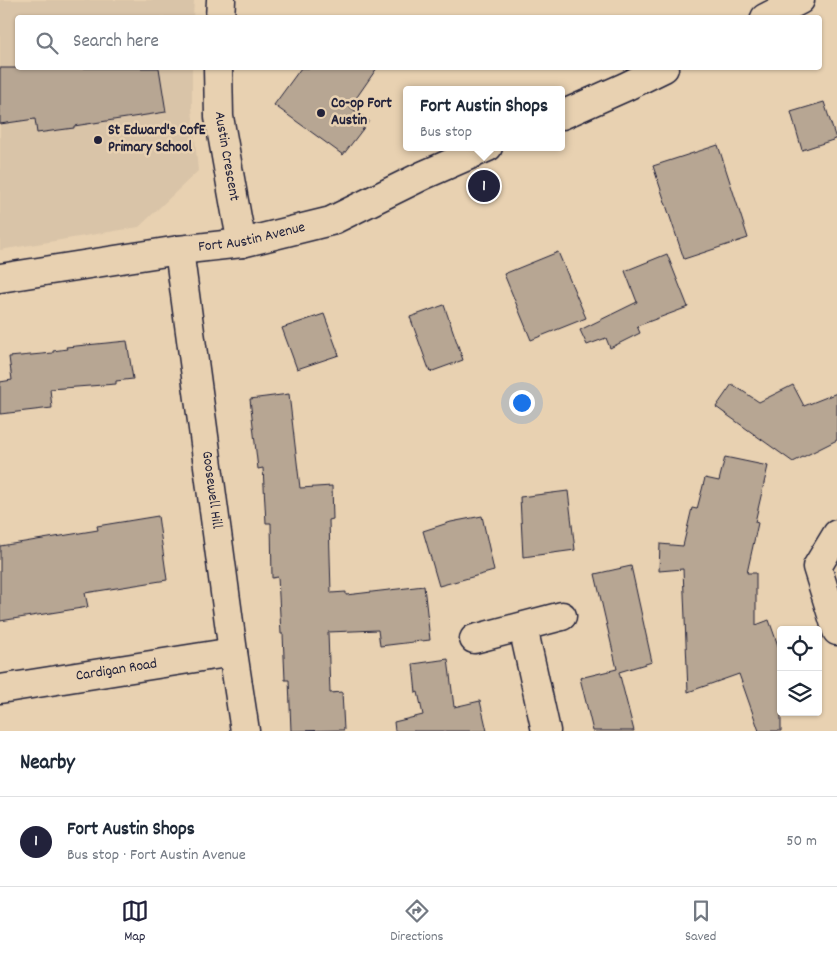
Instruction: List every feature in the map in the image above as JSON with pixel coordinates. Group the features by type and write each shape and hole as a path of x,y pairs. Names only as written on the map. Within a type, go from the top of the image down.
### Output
{"street":[{"path":"220,15 221,0"},
{"path":"770,15 800,0"},
{"name":"Austin Crescent","path":"218,70 219,116 242,243"},
{"path":"565,114 660,70"},
{"name":"Fort Austin Avenue","path":"0,278 178,250 242,243 331,221 479,151"},
{"name":"Goosewell Hill","path":"178,250 232,652 245,731"},
{"path":"837,534 817,567 837,631"},
{"path":"474,640 562,616"},
{"path":"523,627 546,731"},
{"name":"Cardigan Road","path":"0,689 232,652"}],"shaded area":[{"name":"St Edward's CofE Primary School","path":"0,0 194,0 193,15 15,15 15,70 192,70 192,108 198,171 139,227 0,250"}],"building":[{"path":"0,68 15,68 15,70 159,70 166,112 37,133 35,119 0,124"},
{"name":"Co-op Fort Austin","path":"300,70 376,70 350,107 369,121 343,155 274,105"},
{"path":"824,102 836,139 802,150 791,112"},
{"path":"718,145 748,238 684,259 653,166"},
{"path":"558,252 586,318 531,340 504,274"},
{"path":"667,254 688,307 637,326 640,333 610,348 606,338 587,345 580,330 637,302 625,271"},
{"path":"444,305 463,360 430,372 410,317"},
{"path":"324,314 339,355 297,369 282,328"},
{"path":"127,341 133,379 116,381 116,384 50,389 52,408 0,414 0,382 12,380 9,357 53,353 53,351 67,349 66,347"},
{"path":"732,384 759,402 793,385 804,406 837,393 837,440 793,462 716,407"},
{"path":"289,394 300,488 332,486 333,519 329,520 331,593 346,592 346,595 424,586 430,640 380,646 378,630 328,632 330,693 342,692 344,730 291,731 289,680 285,680 278,577 272,578 271,523 266,523 263,468 258,469 250,399"},
{"path":"725,457 768,466 755,522 758,523 747,573 756,573 756,625 769,620 777,643 777,716 781,716 781,731 759,731 739,674 688,692 683,569 659,571 660,544 683,546 692,508 697,509 705,478 719,481"},
{"path":"568,491 575,550 523,557 520,497"},
{"path":"158,516 167,580 85,593 88,607 0,621 0,546 98,530 97,526"},
{"path":"482,516 494,571 439,586 423,531 451,522"},
{"path":"631,566 652,662 619,672 634,731 593,731 580,678 617,669 595,574"},
{"path":"448,659 454,707 480,701 487,731 395,731 394,722 423,715 418,692 416,693 413,664"}],"place":[{"name":"Co-op Fort Austin","path":"321,113"},
{"name":"St Edward's CofE Primary School","path":"98,140"},
{"name":"Fort Austin Shops","path":"484,186"}]}
